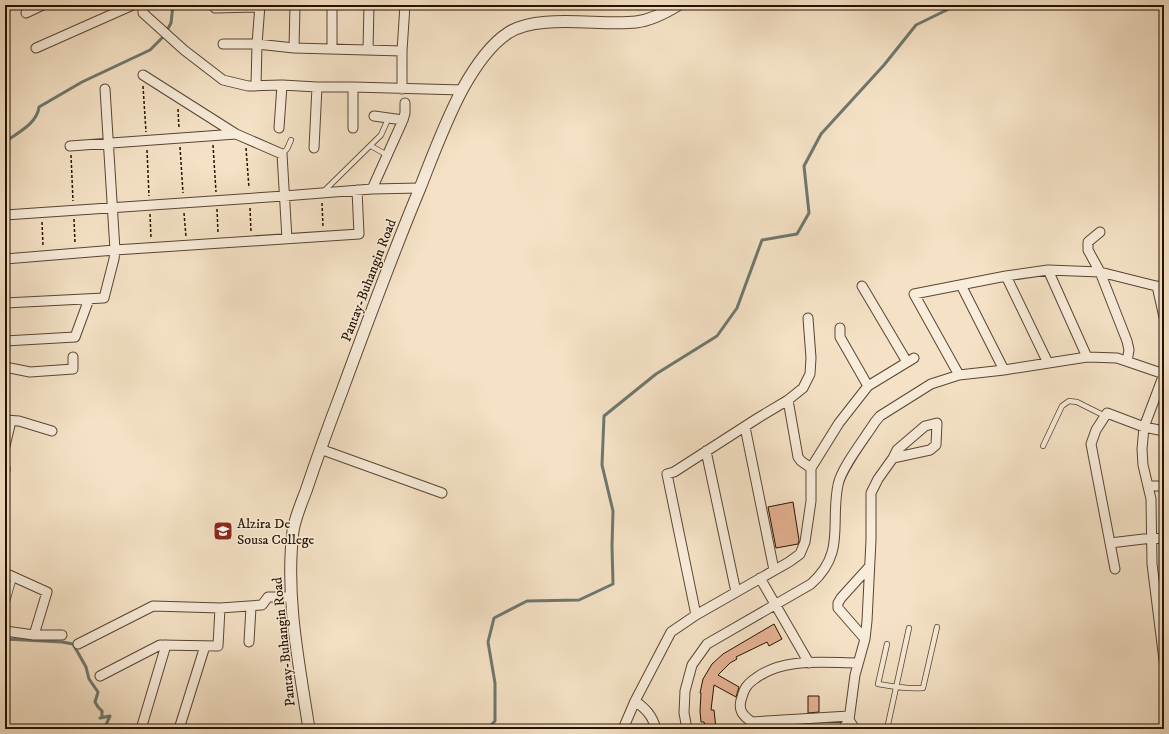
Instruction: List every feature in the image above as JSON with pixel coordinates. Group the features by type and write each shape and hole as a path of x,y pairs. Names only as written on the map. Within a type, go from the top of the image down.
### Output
{"street":[{"path":"26,13 43,5"},
{"path":"36,48 133,5"},
{"path":"294,48 295,5"},
{"path":"332,5 332,49"},
{"path":"368,50 369,5"},
{"path":"402,89 402,51 405,5"},
{"name":"Pantay-Buhangin Road","path":"309,729 295,637 291,597 290,571 293,529 320,448 397,242 441,134 462,90 472,73 497,41 510,32 522,27 539,23 633,22 650,19 678,5"},
{"path":"215,8 260,6 256,86"},
{"path":"143,9 184,50 223,80 248,86 282,85 462,90"},
{"path":"224,44 257,44 294,48 402,51"},
{"path":"143,75 236,134 282,154 287,239"},
{"path":"279,128 282,85"},
{"path":"314,148 317,87"},
{"path":"353,87 353,128"},
{"path":"5,303 104,298 115,250 105,89"},
{"path":"372,189 403,120 405,103"},
{"path":"374,116 403,120"},
{"path":"70,146 236,134"},
{"path":"6,214 372,189 420,188"},
{"path":"7,259 115,250 359,234 357,190"},
{"path":"1100,232 1088,242 1088,250 1100,272 1127,341 1129,350 1127,361"},
{"path":"1048,270 1087,357"},
{"path":"959,375 914,294 1006,276 1048,270 1100,272 1160,287 1164,317"},
{"path":"1006,276 1048,363"},
{"path":"961,285 1004,370"},
{"path":"623,729 671,632 696,615 800,554 806,542 811,501 811,468 839,423 868,386 910,360 862,286"},
{"path":"5,341 75,337 89,299"},
{"path":"696,615 667,474 674,472 788,400 803,388 810,374 808,318"},
{"path":"840,328 840,337 868,386"},
{"path":"5,367 30,372 73,369 73,357"},
{"path":"687,729 684,713 685,691 692,665 707,644 811,584 819,577 828,564 835,541 838,484 842,472 875,422 880,416 931,384 959,375 1004,370 1087,357 1117,358 1164,374 1144,427 1142,449 1143,465 1151,499 1154,580 1164,660"},
{"path":"788,400 798,457 811,468"},
{"path":"1115,569 1091,444 1096,430 1107,413 1144,427 1164,431"},
{"path":"5,446 8,420 19,421 52,431"},
{"path":"844,729 849,718 855,675 865,639 867,621 871,492 878,479 894,458 897,450 925,426 937,423 936,445 930,450 894,458"},
{"path":"744,427 774,570"},
{"path":"320,448 442,493"},
{"path":"706,451 736,592"},
{"path":"1149,486 1164,486"},
{"path":"1110,543 1152,538 1164,539"},
{"path":"865,639 838,608 838,603 869,567"},
{"path":"5,573 47,592 34,635"},
{"path":"760,578 809,663"},
{"path":"78,644 153,606 220,608 251,607 262,605 268,597 291,597"},
{"path":"249,642 251,607"},
{"path":"100,676 160,645 218,646 220,608"},
{"path":"5,631 34,635 62,635"},
{"path":"141,729 166,645"},
{"path":"179,729 205,646"},
{"path":"849,718 752,722 743,716 740,707 740,700 747,685 759,676 771,670 787,665 809,663 858,663"},
{"path":"636,701 648,711 656,729"},
{"path":"849,718 855,729"}],"lane":[{"path":"322,193 372,146 381,135 389,118"},
{"path":"282,154 291,140"},
{"path":"372,146 387,155"},
{"path":"1042,446 1062,406 1069,402 1077,402 1105,416"},
{"path":"5,609 14,577"},
{"path":"886,644 878,684 896,688 923,688 937,627"},
{"path":"887,729 909,628"}],"path":[{"path":"143,75 151,248"},
{"path":"177,97 186,246"},
{"path":"212,136 219,243"},
{"path":"70,146 75,253"},
{"path":"322,193 323,236"},
{"path":"41,212 43,256"},
{"path":"6,214 7,259"}],"building":[{"path":"793,502 799,540 798,544 776,548 768,507"},
{"path":"774,624 782,639 769,646 767,642 736,657 737,659 730,663 718,675 739,687 736,697 714,685 711,710 714,710 716,729 706,729 704,722 701,722 700,693 703,679 712,664 723,654"},
{"path":"808,696 819,696 819,712 808,713"}],"waterway":[{"path":"5,142 31,123 35,118 39,107 82,82 150,50 164,36 171,23 173,5"},
{"path":"487,729 495,721 495,683 488,642 494,618 527,601 579,600 613,584 613,511 602,465 604,416 656,374 717,336 737,308 762,240 797,234 809,213 804,166 821,134 884,65 916,25 957,5"},
{"path":"5,639 73,644 86,667 89,679 98,692 95,702 102,711 102,717 100,718 110,716 104,729"}],"place":[{"name":"Alzira De Sousa College","path":"223,531"}]}
